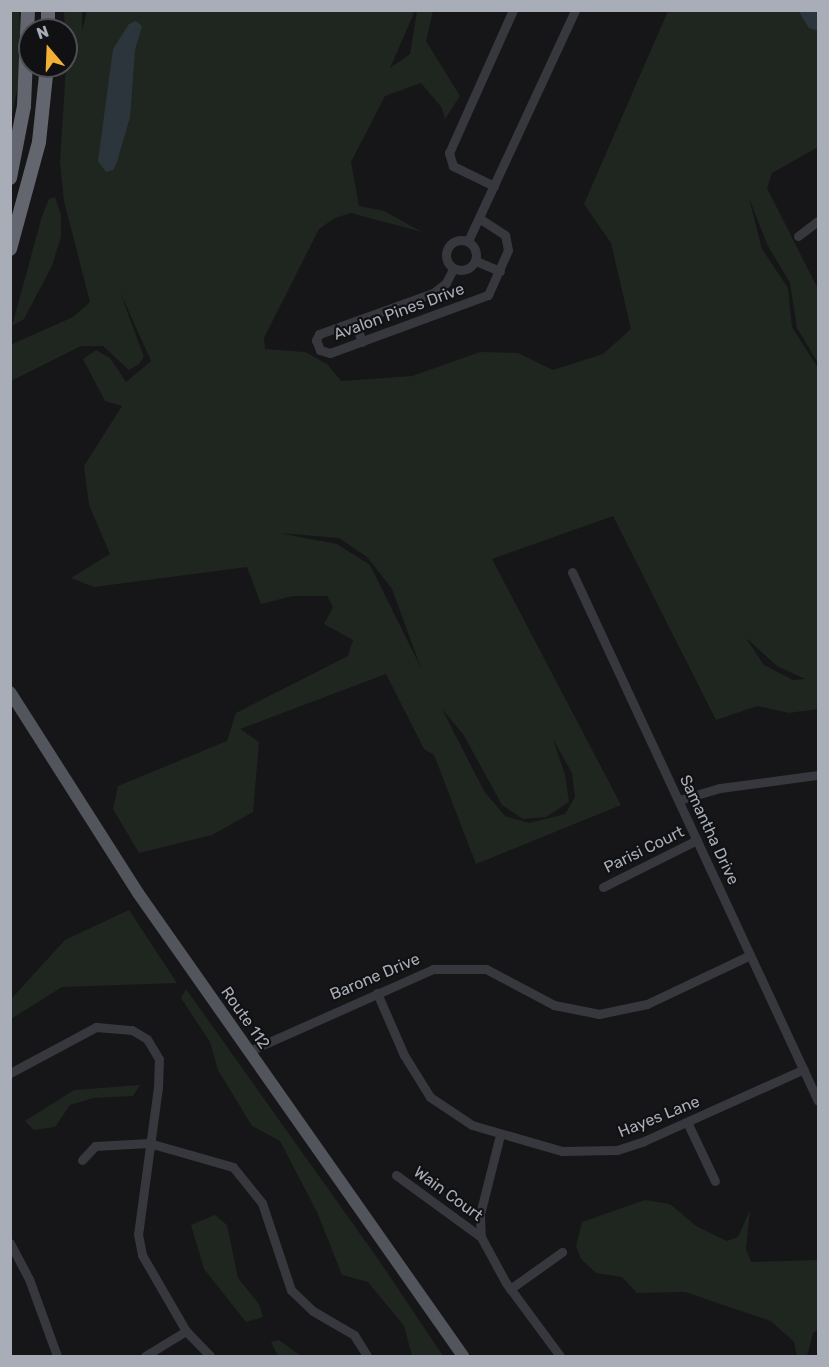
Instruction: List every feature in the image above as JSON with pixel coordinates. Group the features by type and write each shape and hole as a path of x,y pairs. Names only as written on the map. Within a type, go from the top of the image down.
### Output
{"highway":[{"path":"28,10 24,106 11,176 32,177"},
{"path":"10,249 32,177 45,78"}],"main road":[{"name":"Route 112","path":"10,692 15,707 138,893 464,1356"}],"street":[{"path":"494,186 453,166 449,153 513,10"},
{"path":"468,242 575,10"},
{"name":"Avalon Pines Drive","path":"453,269 446,283 433,293 320,334 316,340 320,350 330,353 488,295 508,250 506,235 479,218"},
{"path":"798,236 819,221"},
{"path":"458,240 468,242 477,253 476,261 465,271 453,269 446,261 447,248 458,240"},
{"name":"Avalon Pines Drive","path":"476,261 500,271"},
{"path":"355,321 362,342"},
{"name":"Samantha Drive","path":"572,572 819,1101"},
{"path":"679,801 720,788 819,775"},
{"name":"Parisi Court","path":"603,887 697,840"},
{"name":"Barone Drive","path":"249,1051 433,969 477,968 505,978 555,1005 599,1014 647,1004 750,955"},
{"name":"Hayes Lane","path":"377,993 404,1055 430,1097 472,1125 500,1135 562,1151 617,1150 688,1124 804,1069"},
{"path":"10,1073 96,1027 132,1030 147,1039 159,1059 138,1216 139,1245 155,1280 186,1331 210,1356"},
{"path":"688,1124 714,1181"},
{"path":"500,1135 480,1214 482,1237 510,1289 560,1356"},
{"path":"82,1160 95,1146 149,1143 233,1167 262,1203 291,1290 313,1311 354,1335 367,1356"},
{"name":"Wain Court","path":"396,1175 482,1237"},
{"path":"10,1243 29,1279 57,1356"},
{"path":"510,1289 562,1252"},
{"path":"145,1356 186,1331"}],"shaded area":[{"path":"11,11 19,11 19,78 11,120"},
{"path":"64,11 82,11 82,31 87,11 415,11 390,68 410,54 417,11 433,11 426,41 460,96 445,119 442,108 421,83 385,96 351,162 359,206 384,211 422,232 351,213 335,218 319,229 264,338 265,349 305,352 327,364 341,381 412,376 480,352 518,353 553,370 603,354 631,329 611,243 584,204 668,11 818,11 818,147 772,173 767,188 818,289 818,363 797,328 790,283 768,246 749,198 762,249 788,288 792,327 818,368 818,709 789,713 757,706 716,720 613,516 492,559 621,805 476,864 434,755 424,749 386,674 240,729 259,742 253,812 212,835 139,853 113,809 118,786 227,741 236,713 348,656 353,640 324,624 333,607 327,596 293,596 261,604 247,567 94,587 71,578 110,554 89,505 84,466 122,406 105,401 83,359 96,350 110,358 126,382 151,361 120,292 144,357 139,364 129,370 103,346 81,346 11,381 10,345 73,317 90,302 64,201 60,162 65,78 78,78 78,18 64,18","holes":["279,533 339,538 367,557 392,589 421,668 370,565 337,544","746,638 777,666 805,679 793,680 764,665","442,709 463,734 502,805 523,819 546,817 569,802 565,775 553,739 572,773 575,797 565,814 529,823 505,816 484,791"]},
{"path":"818,11 818,31 809,28 799,12"},
{"path":"136,21 142,26 135,50 130,117 117,162 113,170 106,172 98,161 113,49 129,24"},
{"path":"55,197 61,215 61,236 52,266 24,319 12,326 42,216 49,199"},
{"path":"129,910 177,983 62,987 11,1019 11,999 65,940"},
{"path":"186,989 378,1259 443,1356 412,1356 404,1326 368,1282 342,1275 317,1212 280,1141 252,1126 218,1070 210,1042 181,998"},
{"path":"140,1085 133,1096 93,1098 70,1105 55,1127 34,1130 25,1121 74,1090"},
{"path":"645,1200 670,1204 696,1226 727,1241 738,1237 750,1210 746,1249 751,1262 818,1260 818,1330 813,1333 807,1356 797,1356 794,1342 771,1321 685,1292 637,1293 622,1277 596,1273 581,1259 576,1246 582,1222"},
{"path":"215,1215 227,1225 238,1278 259,1304 263,1317 246,1322 204,1269 191,1225"},
{"path":"279,1340 301,1356 278,1356 271,1342"}]}
